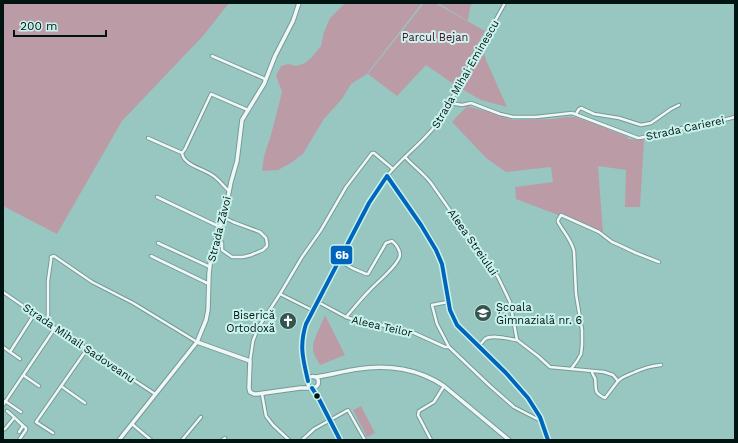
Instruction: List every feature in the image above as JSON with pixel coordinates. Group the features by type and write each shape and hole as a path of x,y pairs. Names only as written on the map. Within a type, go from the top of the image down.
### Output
{"street":[{"name":"Strada Zăvoi","path":"118,440 197,342 202,331 207,315 210,267 239,151 242,120 260,92 275,56 293,21 299,3"},
{"name":"Strada Mihai Eminescu","path":"308,382 301,346 306,324 312,310 369,203 387,176 433,130 440,120 505,3"},
{"path":"212,56 265,79"},
{"path":"182,153 211,94 248,110"},
{"name":"Strada Carierei","path":"450,103 462,105 471,103 500,114 513,117 536,117 572,113 635,137 642,138 657,132 709,124 735,117"},
{"path":"576,114 581,108 594,114 619,118 641,125 651,123 671,109 680,105"},
{"path":"148,138 182,153 182,156 190,164 218,179 229,191"},
{"path":"327,376 315,388 300,388 254,394 250,392 250,361 253,341 258,328 302,257 321,230 346,187 370,155 374,153 393,169"},
{"name":"Aleea Streiului","path":"405,157 431,183 498,277 510,302 517,340"},
{"path":"387,176 422,226 438,252 452,315 457,325 522,390 535,406 548,440"},
{"path":"157,197 220,227"},
{"path":"571,369 581,354 582,330 576,294 574,251 569,238 558,222 560,215 599,232 612,242 659,262"},
{"path":"216,239 221,241 222,250 233,258 255,254 264,249 267,245 267,239 260,232 223,217"},
{"path":"339,260 352,268 368,274 386,243 391,241 395,243 400,253 393,266 346,317"},
{"path":"158,243 210,267"},
{"path":"46,322 48,315 50,260 51,257 54,256 92,282 133,303 197,342 250,361"},
{"path":"151,256 209,284"},
{"name":"Strada Mihail Sadoveanu","path":"3,292 155,394"},
{"path":"280,294 312,310"},
{"name":"Aleea Teilor","path":"317,301 346,317 358,321 412,332 444,347 449,347"},
{"name":"Aleea Teilor","path":"449,302 432,305 437,324 449,347 514,407 542,422"},
{"path":"10,352 35,313"},
{"path":"3,405 55,328"},
{"path":"479,346 484,339 490,337 509,338 517,340 550,367 610,373 618,380"},
{"path":"3,347 20,359"},
{"path":"53,433 36,422 86,349"},
{"path":"592,372 595,379 595,388 597,392 605,398 621,378 646,367 661,364"},
{"path":"300,388 311,378 327,376 359,368 371,367 408,370 428,377 444,386 509,440"},
{"path":"306,370 319,381 318,396"},
{"path":"23,375 39,386"},
{"path":"308,382 309,386 318,396 340,440"},
{"path":"61,386 85,403"},
{"path":"431,440 418,413 434,402 444,386"},
{"path":"262,394 266,416 289,440"},
{"path":"5,401 21,412"},
{"path":"302,440 314,429 348,410 364,440"},
{"path":"7,411 26,429 19,440"},
{"path":"182,440 202,417"},
{"path":"3,430 14,418"},
{"path":"132,424 151,440"},
{"path":"19,432 23,426"}],"green space":[{"path":"3,3 229,3 203,36 122,121 57,234 3,206"},
{"path":"345,3 422,3 367,74 351,84 342,99 324,119 303,154 278,170 262,171 264,156 282,92 276,76 281,66 288,64 296,66 305,63 311,58 321,46 324,32 330,18"},
{"name":"Parcul Bejan","path":"424,3 435,3 485,31 455,85 426,65 397,96 368,74"},
{"path":"438,3 472,3 468,21"},
{"path":"482,48 507,107 481,100 460,88"},
{"path":"467,106 512,120 575,117 628,137 628,139 644,140 640,207 625,207 626,170 598,166 603,232 516,199 515,187 553,182 551,167 506,172 486,158 452,122"},
{"path":"325,315 345,355 320,365 314,354 313,346"},
{"path":"361,406 375,433 367,437 353,410"}],"transit line":[{"name":"6b","path":"308,381 303,359 302,346 306,324 369,203 387,176 421,225 436,250 442,264 450,310 457,325 506,373 528,398 540,417 548,440"},
{"name":"6b","path":"312,388 340,440"}],"place":[{"name":"Școala Gimnazială nr. 6","path":"483,313"},
{"name":"Biserică Ortodoxă","path":"288,321"}]}
